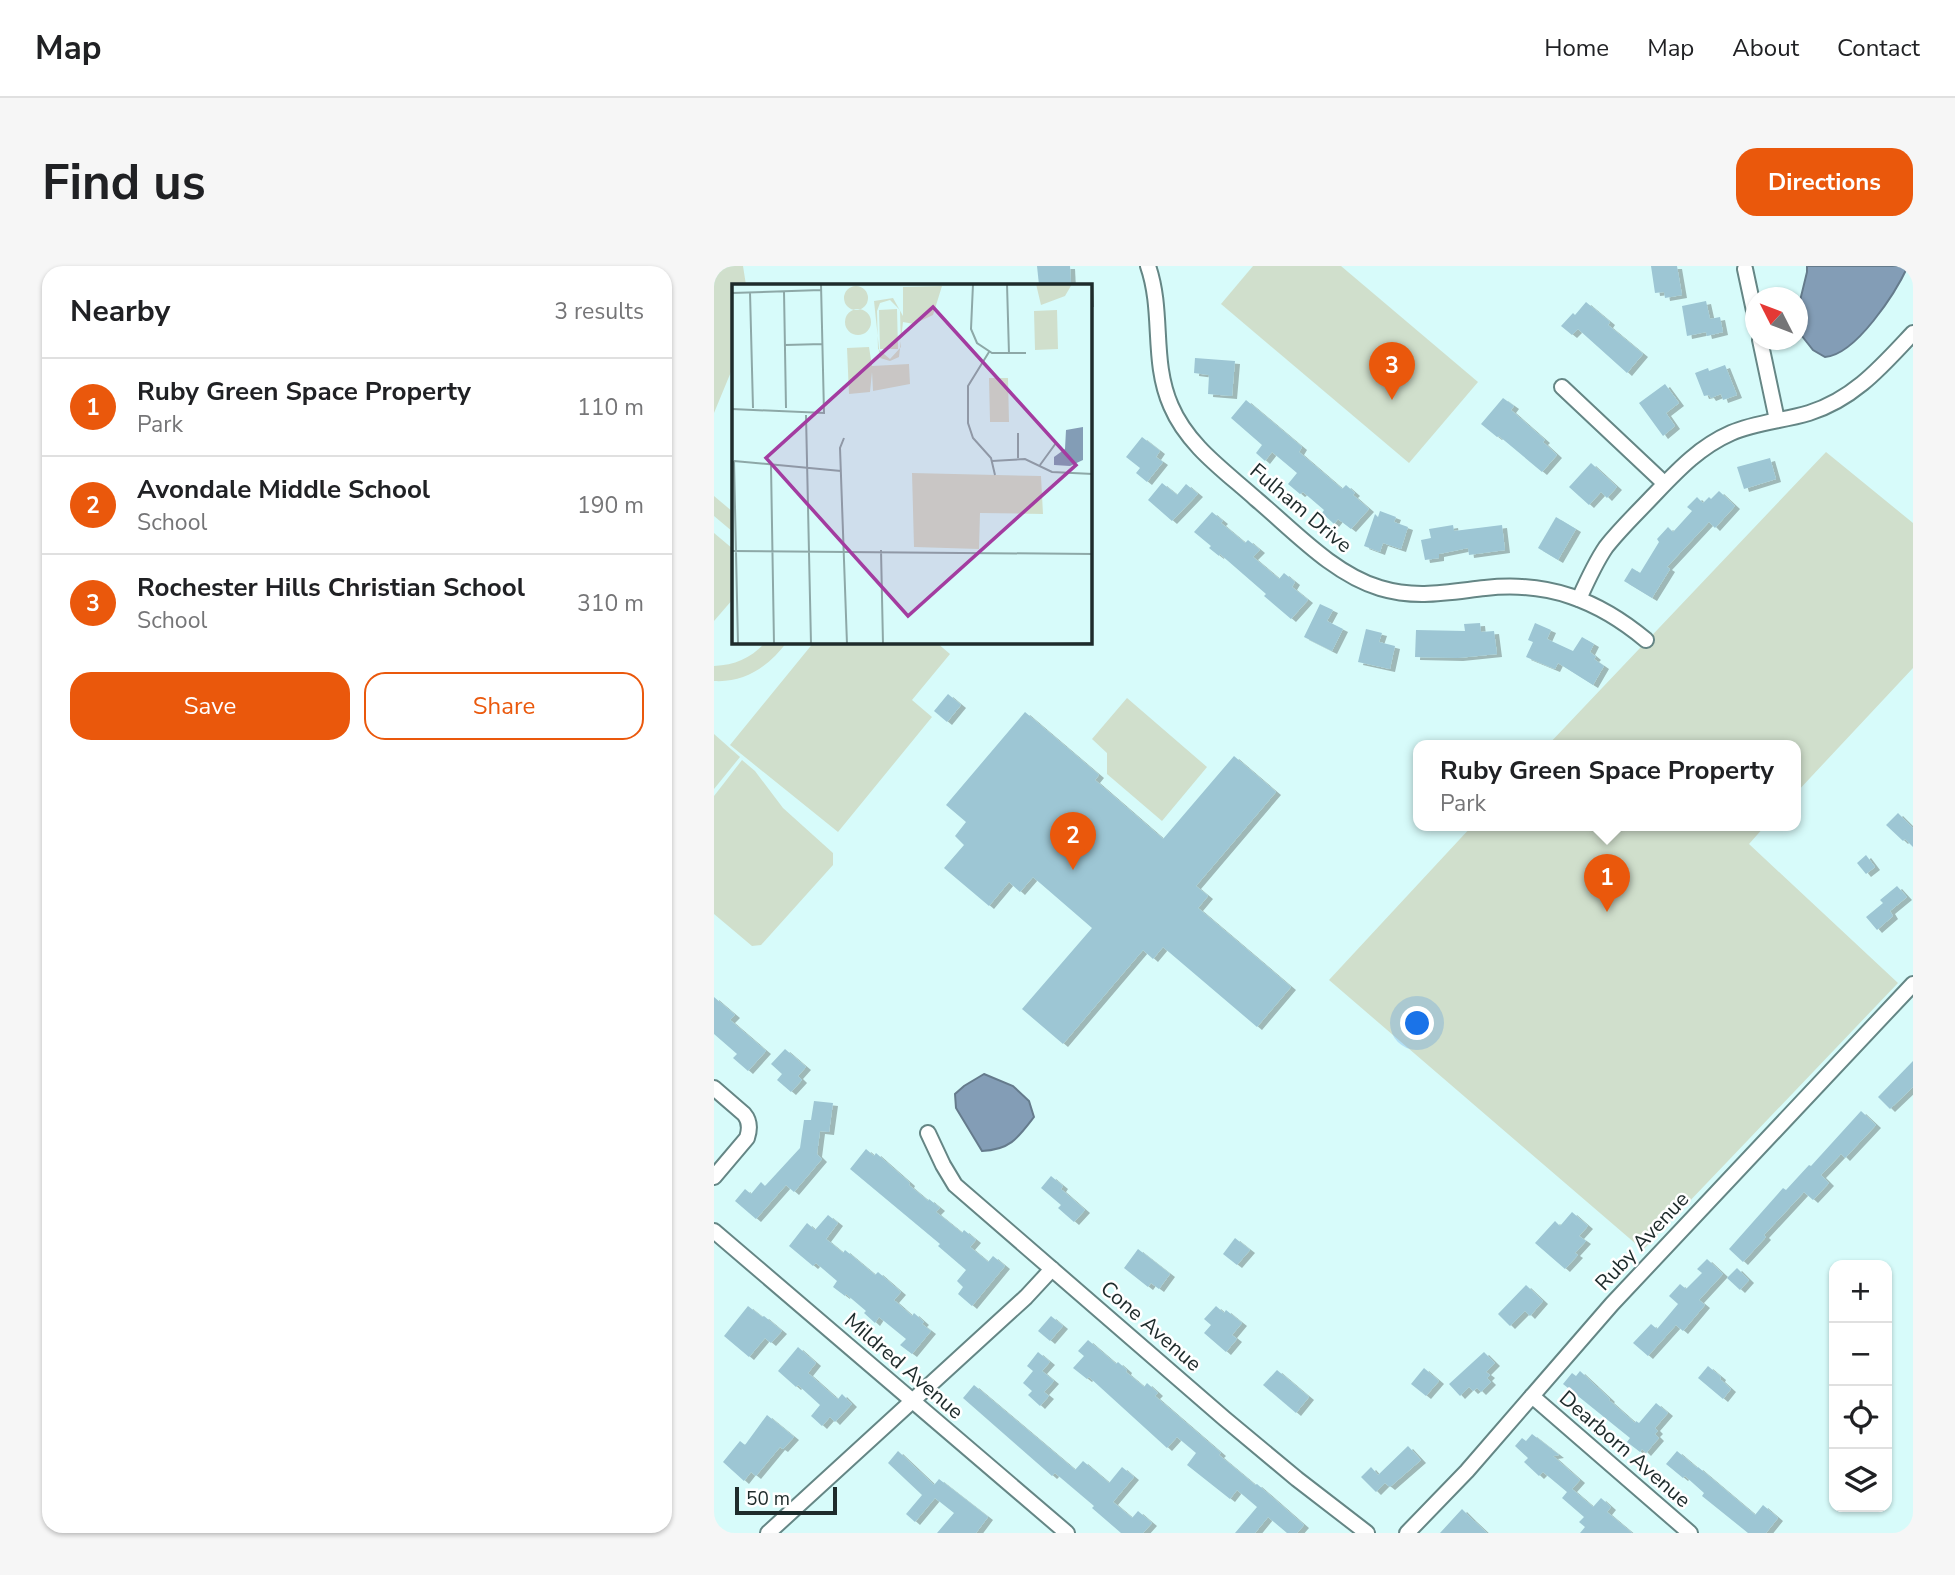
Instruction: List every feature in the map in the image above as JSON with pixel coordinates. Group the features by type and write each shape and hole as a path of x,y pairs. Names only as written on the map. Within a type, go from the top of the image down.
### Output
{"street":[{"name":"Fulham Drive","path":"1148,266 1155,292 1160,368 1176,417 1206,455 1328,560 1360,580 1403,593 1430,595 1482,588 1517,587 1547,590 1579,599 1615,616 1646,640"},
{"path":"1745,269 1749,287"},
{"path":"1579,599 1606,548 1696,453 1714,441 1746,427 1820,409 1850,394 1913,332"},
{"path":"1761,350 1777,420"},
{"path":"1562,387 1664,484"},
{"name":"Ruby Avenue","path":"1407,1533 1467,1471 1657,1255 1913,984"},
{"path":"714,1088 744,1114 749,1125 747,1138 714,1177"},
{"name":"Cone Avenue","path":"928,1133 956,1185 1277,1462 1367,1533"},
{"name":"Mildred Avenue","path":"714,1231 1067,1533"},
{"path":"768,1533 1026,1297 1052,1269"},
{"name":"Dearborn Avenue","path":"1532,1396 1690,1533"}],"green space":[{"path":"714,266 743,266 746,284 732,284 732,369 714,413"},
{"path":"1253,266 1341,266 1478,382 1409,463 1221,304"},
{"path":"1826,452 1913,523 1913,668 1801,788 1801,740 1553,740"},
{"path":"714,496 732,511 732,531 714,516"},
{"path":"714,533 732,548 732,600 714,621"},
{"path":"764,644 785,644 764,665 746,676 714,681 714,666 743,660"},
{"path":"812,644 938,644 950,654 912,700 932,717 838,832 730,745"},
{"path":"1127,698 1207,767 1162,821 1107,774 1107,753 1092,739"},
{"path":"714,734 740,757 714,789"},
{"path":"742,760 755,771 783,808 833,853 833,865 761,945 752,946 714,914 714,796"},
{"path":"1467,831 1761,831 1749,844 1898,983 1643,1250 1329,980"}],"water":[{"path":"1807,266 1908,266 1885,306 1862,334 1837,354 1825,357 1808,344 1808,287 1803,287"},
{"path":"984,1074 1013,1086 1029,1101 1034,1117 1012,1142 1000,1148 982,1151 956,1108 955,1094"}],"building":[{"path":"1037,266 1070,266 1071,284 1039,284"},
{"path":"1651,266 1677,266 1682,295 1665,298 1664,292 1655,293"},
{"path":"1706,301 1710,319 1720,317 1723,332 1707,336 1706,332 1687,336 1682,306"},
{"path":"1586,302 1610,322 1608,325 1643,354 1627,373 1578,329 1572,335 1561,326"},
{"path":"1195,358 1235,361 1232,396 1208,394 1209,375 1194,373"},
{"path":"1725,365 1737,395 1723,400 1721,394 1711,398 1709,395 1704,396 1695,373"},
{"path":"1665,384 1679,403 1666,413 1675,426 1663,436 1639,403"},
{"path":"1503,398 1514,406 1511,410 1545,440 1543,442 1557,455 1542,472 1481,424"},
{"path":"1246,400 1302,447 1299,452 1342,489 1346,485 1369,509 1351,529 1338,519 1334,524 1322,513 1324,510 1303,492 1300,494 1288,484 1297,473 1272,452 1265,461 1256,453 1262,445 1231,418"},
{"path":"1142,437 1160,451 1156,457 1163,462 1147,482 1136,473 1140,468 1126,457"},
{"path":"1770,458 1776,479 1744,489 1737,467"},
{"path":"1591,463 1617,487 1607,498 1601,492 1589,505 1569,487"},
{"path":"1162,483 1177,495 1186,484 1198,494 1172,521 1148,500"},
{"path":"1719,491 1735,506 1715,528 1709,522 1667,567 1670,569 1652,598 1624,581 1632,568 1640,573 1659,542 1657,539 1668,527 1673,532 1692,511 1687,507 1697,497 1703,503"},
{"path":"1380,511 1396,517 1394,522 1408,527 1401,549 1383,543 1380,552 1364,546 1375,514 1378,517"},
{"path":"1212,512 1245,543 1248,540 1260,550 1253,557 1279,579 1284,573 1295,582 1292,587 1308,600 1291,619 1194,532"},
{"path":"1556,517 1576,529 1558,560 1538,548"},
{"path":"1453,525 1454,531 1502,525 1505,550 1469,555 1468,548 1425,560 1421,540 1431,538 1429,529"},
{"path":"1320,604 1333,610 1327,621 1343,629 1332,651 1304,637"},
{"path":"1480,623 1481,632 1494,631 1497,654 1458,658 1415,657 1416,630 1465,631 1464,624"},
{"path":"1535,623 1551,630 1547,639 1573,651 1582,637 1594,644 1590,652 1596,657 1594,659 1604,666 1593,685 1558,663 1555,669 1526,657 1533,642 1528,640"},
{"path":"1366,629 1382,633 1379,642 1395,646 1390,669 1358,662"},
{"path":"948,694 961,705 947,722 934,711"},
{"path":"1025,712 1099,775 1095,780 1163,839 1234,756 1276,792 1196,886 1208,896 1198,908 1291,987 1257,1027 1163,947 1153,959 1143,950 1063,1044 1022,1009 1092,928 1033,877 1020,892 1009,882 989,906 944,868 964,845 955,836 966,822 946,805"},
{"path":"1898,813 1913,828 1913,847 1886,825"},
{"path":"1866,855 1875,867 1866,874 1857,863"},
{"path":"1897,886 1907,897 1890,911 1893,916 1877,930 1866,917 1883,903 1880,900"},
{"path":"714,997 735,1015 730,1020 766,1051 748,1071 733,1058 737,1054 714,1034"},
{"path":"785,1049 806,1067 798,1076 802,1080 791,1092 777,1080 782,1074 771,1064"},
{"path":"1913,1061 1913,1087 1890,1109 1878,1097"},
{"path":"814,1101 833,1103 829,1132 820,1131 817,1154 822,1159 794,1192 786,1185 756,1219 735,1201 745,1189 751,1194 761,1182 765,1186 800,1148 804,1120 811,1120"},
{"path":"1861,1111 1876,1125 1845,1158 1841,1154 1821,1175 1829,1183 1813,1200 1804,1192 1743,1262 1729,1249 1783,1188 1786,1190 1809,1165 1811,1166"},
{"path":"866,1149 874,1156 876,1153 910,1183 909,1185 940,1208 936,1212 962,1233 964,1230 976,1240 970,1247 988,1262 993,1256 1005,1266 972,1306 958,1294 963,1287 957,1281 966,1270 938,1246 940,1244 850,1169"},
{"path":"1051,1176 1063,1186 1061,1189 1085,1210 1074,1222 1058,1208 1061,1205 1041,1188"},
{"path":"1572,1212 1588,1226 1579,1236 1586,1241 1565,1269 1535,1243 1555,1221 1560,1226"},
{"path":"828,1215 838,1223 826,1239 843,1253 845,1250 875,1275 878,1272 901,1292 894,1300 912,1316 914,1313 931,1331 912,1354 900,1345 906,1339 879,1317 875,1323 864,1313 866,1311 833,1287 837,1281 816,1263 813,1266 789,1246 807,1223 815,1230"},
{"path":"1235,1238 1250,1250 1237,1265 1223,1254"},
{"path":"1138,1249 1170,1274 1159,1289 1151,1283 1148,1287 1124,1268"},
{"path":"1707,1259 1723,1274 1699,1300 1705,1305 1683,1331 1676,1325 1648,1356 1633,1343 1651,1324 1657,1329 1678,1304 1669,1296 1680,1284 1686,1289 1702,1273 1697,1269"},
{"path":"1737,1268 1749,1280 1740,1290 1727,1278"},
{"path":"1526,1285 1543,1301 1530,1316 1525,1311 1510,1326 1498,1314"},
{"path":"748,1306 782,1331 771,1343 765,1338 749,1357 724,1336"},
{"path":"1216,1306 1224,1313 1226,1310 1242,1323 1232,1335 1237,1339 1226,1352 1204,1333 1211,1325 1204,1319"},
{"path":"1051,1316 1063,1326 1050,1341 1038,1331"},
{"path":"1088,1340 1116,1364 1118,1362 1144,1387 1147,1383 1158,1393 1155,1396 1221,1453 1219,1455 1304,1525 1297,1533 1287,1533 1268,1517 1255,1533 1235,1533 1257,1507 1237,1490 1230,1499 1187,1465 1196,1453 1177,1437 1167,1448 1089,1377 1087,1379 1073,1368 1084,1356 1078,1351"},
{"path":"798,1347 816,1363 808,1373 835,1397 838,1399 842,1394 852,1404 835,1422 830,1417 822,1426 811,1416 820,1405 778,1371"},
{"path":"1038,1352 1050,1362 1042,1371 1054,1381 1044,1392 1049,1396 1040,1406 1028,1395 1032,1391 1023,1383 1033,1371 1027,1366"},
{"path":"1484,1352 1495,1363 1486,1372 1490,1375 1487,1378 1491,1382 1481,1392 1477,1388 1473,1391 1469,1387 1460,1396 1449,1384"},
{"path":"1708,1366 1731,1389 1723,1399 1698,1378"},
{"path":"1424,1368 1439,1381 1426,1396 1411,1384"},
{"path":"1277,1370 1309,1397 1296,1413 1263,1385"},
{"path":"1580,1371 1635,1423 1639,1423 1656,1403 1668,1413 1655,1428 1658,1431 1655,1434 1659,1438 1646,1453 1642,1449 1640,1452 1627,1442 1630,1438 1563,1384 1572,1373 1576,1376"},
{"path":"974,1385 1075,1470 1083,1461 1109,1483 1122,1467 1134,1477 1113,1502 1132,1518 1138,1511 1152,1523 1143,1533 1121,1533 1092,1508 1094,1506 1055,1473 1052,1476 963,1398"},
{"path":"767,1415 794,1437 783,1449 780,1447 756,1476 751,1472 744,1481 723,1462 740,1441 745,1445"},
{"path":"1532,1434 1559,1455 1553,1456 1580,1480 1572,1489 1593,1507 1601,1498 1611,1507 1607,1512 1632,1533 1580,1533 1585,1527 1579,1522 1584,1517 1562,1498 1567,1492 1543,1472 1539,1476 1524,1462 1528,1458 1515,1446 1522,1438 1526,1441"},
{"path":"1408,1446 1421,1460 1390,1487 1385,1483 1376,1492 1361,1477 1371,1467 1378,1475"},
{"path":"898,1451 934,1485 939,1479 988,1517 976,1533 937,1533 954,1513 935,1498 915,1522 906,1514 922,1495 888,1463"},
{"path":"1677,1451 1755,1515 1763,1505 1778,1518 1766,1533 1748,1533 1702,1496 1704,1493 1685,1476 1683,1478 1666,1464"},
{"path":"1462,1509 1472,1519 1487,1533 1440,1533"}],"place":[{"name":"Rochester Hills Christian School","path":"1392,400"},
{"name":"Avondale Middle School","path":"1073,870"},
{"name":"Ruby Green Space Property","path":"1607,912"}]}
